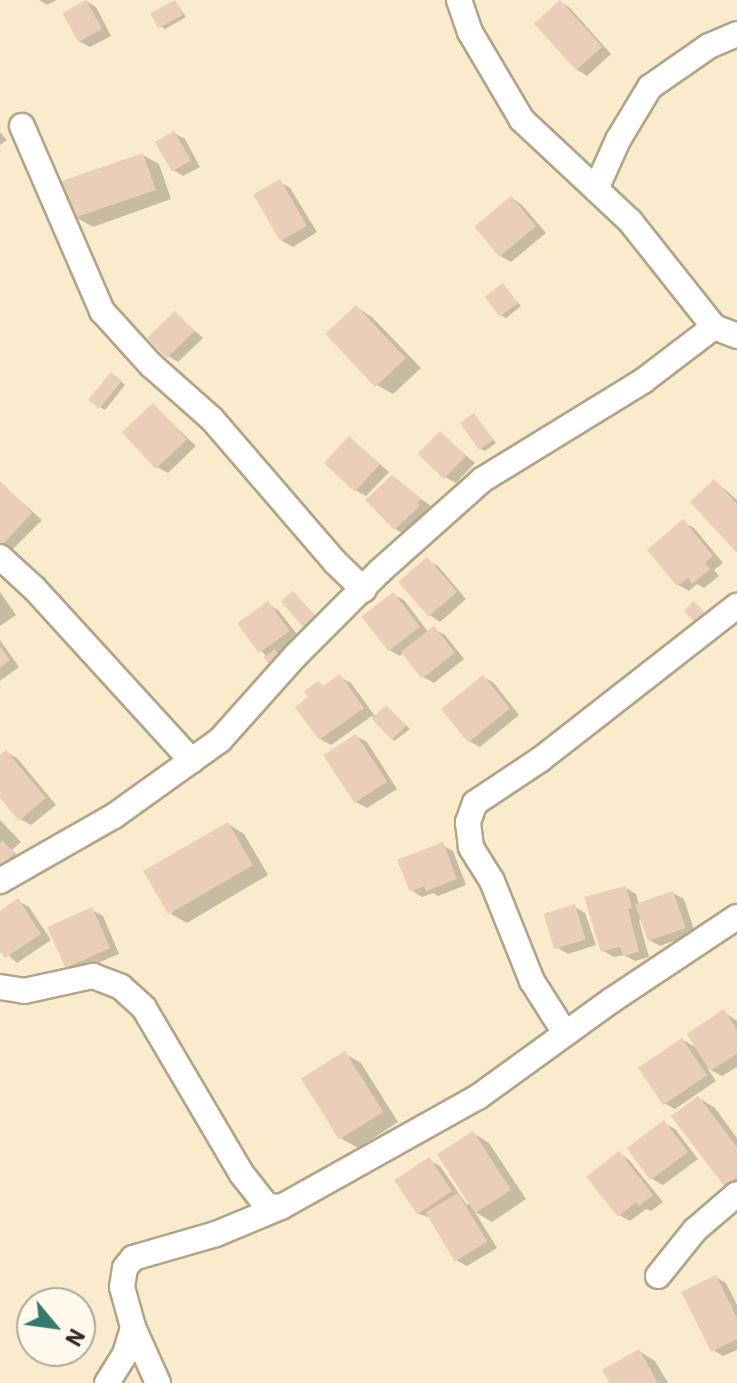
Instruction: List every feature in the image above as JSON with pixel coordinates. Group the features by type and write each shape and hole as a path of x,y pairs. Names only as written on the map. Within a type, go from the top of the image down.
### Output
{"street":[{"path":"0,881 114,816 220,740 297,654 380,571 482,480 726,331 630,221 522,120 470,32 459,0"},
{"path":"596,189 618,140 650,87 709,46 737,34"},
{"path":"22,126 102,311 151,365 212,419 326,552 364,590"},
{"path":"0,557 34,588 192,761"},
{"path":"565,1033 532,981 492,881 471,847 468,822 475,803 541,759 737,606"},
{"path":"158,1383 133,1327 122,1287 125,1268 133,1258 216,1234 281,1207 361,1160 412,1138 478,1097 565,1033 737,917"},
{"path":"0,987 24,991 93,976 121,987 144,1008 241,1173 267,1206 281,1207"},
{"path":"658,1276 695,1230 737,1194"},
{"path":"107,1383 125,1354 133,1327"}],"building":[{"path":"86,0 102,29 78,42 62,13"},
{"path":"175,0 183,15 158,28 150,13"},
{"path":"560,0 602,47 576,70 534,23"},
{"path":"174,131 191,160 172,171 155,142"},
{"path":"143,153 156,190 74,218 62,181"},
{"path":"280,179 307,226 280,241 253,195"},
{"path":"511,196 536,226 499,257 474,227"},
{"path":"503,283 518,303 500,317 485,297"},
{"path":"356,305 406,358 375,387 325,334"},
{"path":"175,311 194,331 166,358 147,338"},
{"path":"111,372 122,381 99,409 88,400"},
{"path":"153,403 187,440 156,469 122,432"},
{"path":"474,413 493,440 479,450 460,423"},
{"path":"440,431 466,456 444,479 418,454"},
{"path":"349,436 380,465 354,492 324,463"},
{"path":"392,475 422,499 417,503 420,506 394,530 365,500"},
{"path":"714,479 737,504 737,553 690,502"},
{"path":"0,481 32,513 2,545 0,543"},
{"path":"683,519 713,556 705,563 710,569 692,584 688,578 677,586 647,550"},
{"path":"427,557 457,592 428,617 398,582"},
{"path":"293,591 316,617 304,628 281,601"},
{"path":"393,592 420,627 389,651 361,617"},
{"path":"268,601 290,631 259,653 237,623"},
{"path":"694,601 706,614 696,624 684,611"},
{"path":"434,626 455,653 422,679 401,652"},
{"path":"0,646 10,660 0,668"},
{"path":"275,649 281,657 270,665 264,657"},
{"path":"340,674 364,708 319,740 295,707 308,697 304,691 319,681 323,686"},
{"path":"483,675 510,708 468,742 441,709"},
{"path":"386,705 406,726 392,740 372,719"},
{"path":"356,734 387,782 354,803 323,755"},
{"path":"6,750 46,798 19,821 0,798 0,755"},
{"path":"228,822 253,865 168,914 143,871"},
{"path":"2,840 15,853 0,867 0,843"},
{"path":"443,842 457,879 426,891 424,886 410,892 397,860"},
{"path":"626,886 632,908 628,909 639,952 623,956 620,947 601,952 584,897"},
{"path":"673,891 686,928 648,941 635,904"},
{"path":"18,898 41,934 5,958 0,951 0,911"},
{"path":"575,904 586,939 554,949 543,914"},
{"path":"92,907 110,948 66,968 47,927"},
{"path":"724,1009 737,1030 737,1054 710,1071 687,1034"},
{"path":"682,1038 707,1075 663,1105 638,1068"},
{"path":"345,1051 383,1112 339,1140 301,1079"},
{"path":"698,1096 737,1147 737,1177 724,1186 671,1116"},
{"path":"664,1120 688,1152 651,1180 626,1148"},
{"path":"473,1131 511,1190 475,1213 437,1154"},
{"path":"619,1151 653,1195 639,1206 636,1202 618,1217 586,1177"},
{"path":"429,1157 452,1191 417,1214 394,1180"},
{"path":"458,1193 487,1242 455,1261 425,1213"},
{"path":"716,1275 737,1318 737,1339 711,1352 681,1292"},
{"path":"639,1349 658,1383 610,1383 602,1370"}]}
